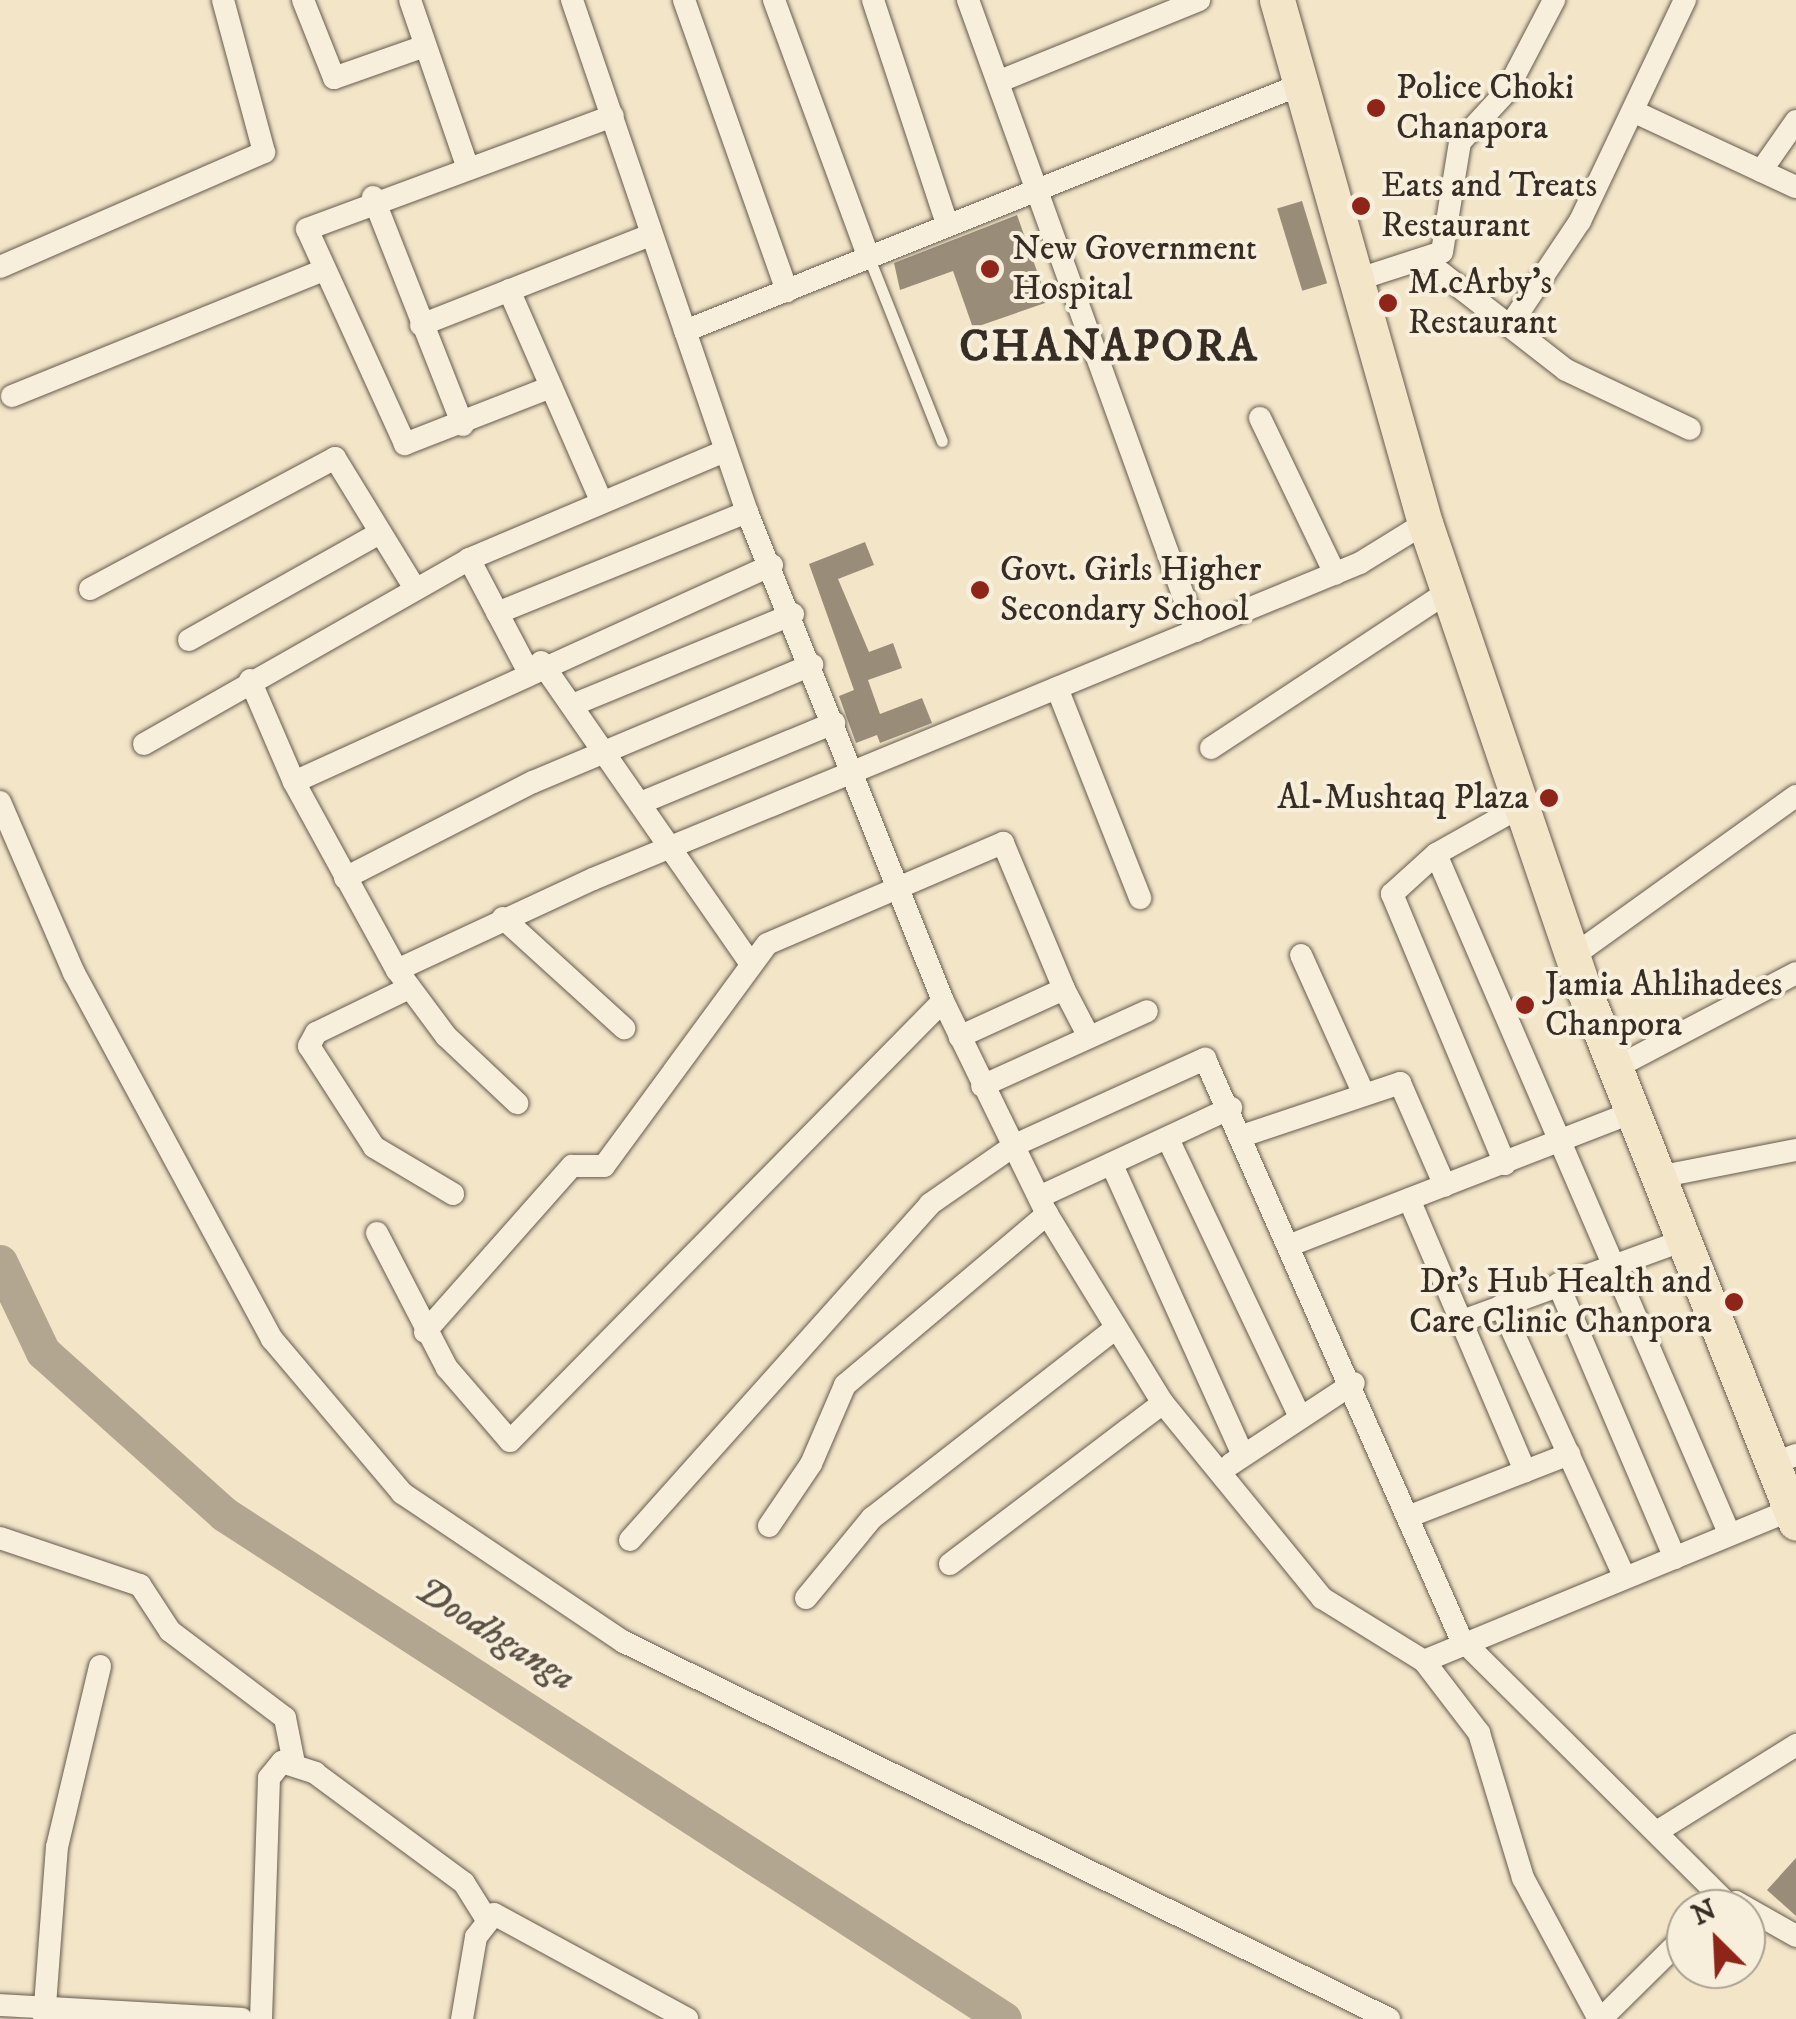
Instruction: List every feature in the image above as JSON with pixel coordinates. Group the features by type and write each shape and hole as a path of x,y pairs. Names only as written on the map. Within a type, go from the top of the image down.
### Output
{"main road":[{"path":"1277,0 1448,591 1573,956 1658,1178 1782,1460 1793,1517"}],"street":[{"path":"0,267 264,152 223,0"},
{"path":"302,0 334,78 425,46"},
{"path":"410,0 466,163"},
{"path":"572,0 747,512 793,614 942,1001 1043,1205 1162,1403 1345,1619 1424,1662 1479,1733 1523,1878 1600,2019 1666,1955"},
{"path":"684,0 788,291"},
{"path":"774,0 869,258"},
{"path":"873,0 947,224"},
{"path":"968,0 1196,631"},
{"path":"1000,81 1199,0"},
{"path":"1356,280 1426,261 1445,243 1460,142 1506,92 1554,0"},
{"path":"1511,324 1637,113 1686,0"},
{"path":"685,332 1302,84"},
{"path":"1637,113 1796,187"},
{"path":"551,387 418,443 396,436 306,238 311,222 372,197 612,116"},
{"path":"1761,171 1796,120"},
{"path":"372,197 463,425"},
{"path":"421,324 652,235"},
{"path":"1426,261 1566,370 1690,430"},
{"path":"12,396 320,272"},
{"path":"509,290 601,501"},
{"path":"1260,418 1335,574"},
{"path":"144,744 250,680 469,560 725,451"},
{"path":"90,590 321,460 340,462 414,588"},
{"path":"498,613 747,512"},
{"path":"453,1194 374,1147 309,1046 316,1033 504,918 1335,574 1426,524"},
{"path":"190,640 380,533"},
{"path":"469,560 534,666 574,704 610,750 667,850 750,963"},
{"path":"294,782 534,666 772,564"},
{"path":"1211,748 1448,591"},
{"path":"574,704 793,614"},
{"path":"344,878 610,750 812,665"},
{"path":"250,680 294,782 403,979 517,1103"},
{"path":"1058,688 1140,898"},
{"path":"642,802 834,723"},
{"path":"1573,956 1796,796"},
{"path":"0,802 74,973 272,1339 402,1493 624,1642 1389,2019"},
{"path":"1504,1164 1392,906 1396,885 1436,854 1522,806"},
{"path":"425,1332 572,1166 604,1166 706,1037 750,963 792,927 1003,843 1064,989 1090,1037"},
{"path":"1436,854 1729,1534"},
{"path":"504,918 624,1028"},
{"path":"1301,955 1362,1090"},
{"path":"1615,1068 1796,972"},
{"path":"958,1037 1064,989"},
{"path":"376,1234 425,1332 484,1418 504,1439 518,1437 942,1001"},
{"path":"982,1086 1147,1011"},
{"path":"630,1540 910,1223 1015,1145 1199,1060 1212,1066 1293,1244 1461,1639 1658,1831 1707,1889"},
{"path":"1242,1136 1388,1081 1406,1088 1445,1186"},
{"path":"769,1526 811,1464 845,1385 1043,1205 1112,1164 1231,1108"},
{"path":"1293,1244 1633,1112"},
{"path":"1168,1139 1300,1417"},
{"path":"1658,1178 1796,1150"},
{"path":"1112,1164 1243,1455"},
{"path":"1410,1199 1525,1471"},
{"path":"1462,1321 1614,1262 1684,1240"},
{"path":"1558,1284 1675,1558"},
{"path":"1501,1306 1624,1576"},
{"path":"806,1598 872,1518 1115,1329"},
{"path":"1220,1472 1354,1383"},
{"path":"950,1564 1162,1403"},
{"path":"1410,1516 1569,1454"},
{"path":"1424,1662 1461,1639 1729,1534 1793,1517"},
{"path":"0,1538 140,1585 170,1631 285,1718 294,1764"},
{"path":"44,2014 57,1847 100,1666"},
{"path":"1658,1831 1796,1745"},
{"path":"261,2019 269,1778 282,1762 294,1764 464,1882 486,1917 462,2019"},
{"path":"486,1917 502,1917 687,2019"},
{"path":"1766,1924 1796,1936"},
{"path":"0,2005 44,2014 242,2019"}],"lane":[{"path":"869,258 942,441"}],"building":[{"path":"1302,201 1327,283 1302,291 1277,209"},
{"path":"1017,215 1048,302 973,328 953,271 900,290 894,263"},
{"path":"865,542 874,565 838,579 869,652 893,643 902,668 868,680 880,714 922,698 932,723 880,743 877,735 856,743 839,696 854,690 809,564"},
{"path":"1796,1858 1796,1916 1767,1890"}],"waterway":[{"name":"Doodhganga","path":"0,1262 43,1352 224,1514 1004,2019"}],"place":[{"name":"Police Choki Chanapora","path":"1376,108"},
{"name":"Eats and Treats Restaurant","path":"1361,206"},
{"name":"New Government Hospital","path":"990,269"},
{"name":"M.cArby's Restaurant","path":"1388,303"},
{"name":"Govt. Girls Higher Secondary School","path":"980,590"},
{"name":"Al-Mushtaq Plaza","path":"1549,798"},
{"name":"Jamia Ahlihadees Chanpora","path":"1525,1005"},
{"name":"Dr's Hub Health and Care Clinic Chanpora","path":"1734,1302"}],"district":[{"name":"CHANAPORA","path":"1109,348"}]}
